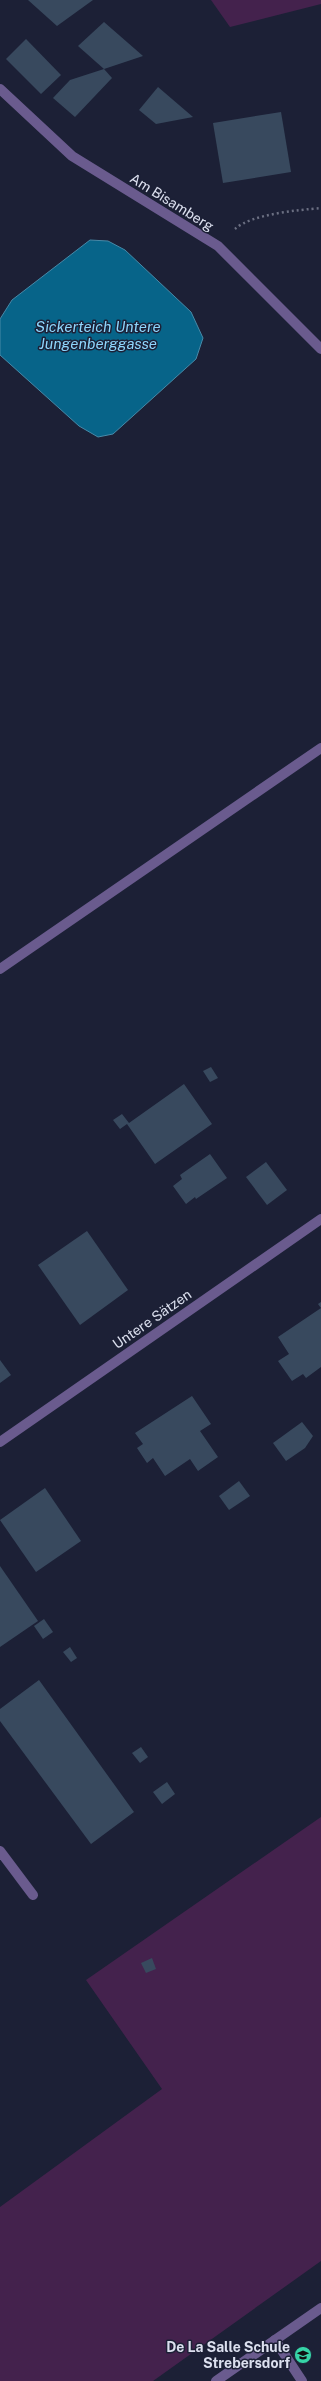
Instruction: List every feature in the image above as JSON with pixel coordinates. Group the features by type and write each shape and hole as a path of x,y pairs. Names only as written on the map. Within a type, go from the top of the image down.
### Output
{"street":[{"name":"Am Bisamberg","path":"0,90 72,156 218,246 321,349"},
{"path":"0,969 321,748"},
{"name":"Untere Sätzen","path":"0,1442 321,1219"},
{"path":"0,1851 33,1895"},
{"path":"216,2381 321,2308"},
{"path":"275,2340 302,2381"}],"path":[{"path":"218,246 242,223 294,210 321,208"}],"shaded area":[{"path":"211,0 321,0 321,4 230,27"},
{"path":"321,1817 321,2261 153,2381 0,2381 0,2207 162,2089 86,1980"}],"water":[{"name":"Sickerteich Untere Jungenberggasse","path":"90,240 108,241 125,250 191,312 203,338 196,359 113,434 98,437 79,426 0,355 0,319 12,300"}],"building":[{"path":"28,0 93,0 57,26"},
{"path":"104,22 143,56 104,69 78,46"},
{"path":"26,39 61,75 41,94 6,59"},
{"path":"104,69 112,78 75,117 53,98 70,80"},
{"path":"158,87 193,117 156,124 139,110"},
{"path":"281,112 291,172 223,183 213,123"},
{"path":"211,1067 218,1078 210,1082 203,1071"},
{"path":"184,1084 212,1124 155,1164 127,1124 120,1129 113,1120 122,1114 129,1123"},
{"path":"210,1154 227,1178 186,1204 173,1186 182,1179 180,1175"},
{"path":"266,1162 287,1190 267,1205 246,1177"},
{"path":"87,1231 128,1290 80,1325 38,1265"},
{"path":"321,1308 321,1367 306,1378 303,1374 292,1381 278,1361 289,1354 278,1337"},
{"path":"0,1360 11,1375 0,1383"},
{"path":"192,1396 211,1424 200,1431 218,1457 198,1471 190,1459 165,1476 153,1458 147,1463 137,1448 143,1444 135,1433"},
{"path":"302,1422 313,1436 305,1448 286,1461 273,1443"},
{"path":"239,1481 250,1496 229,1510 219,1496"},
{"path":"45,1488 81,1541 36,1572 0,1520"},
{"path":"0,1566 38,1621 0,1647"},
{"path":"44,1619 53,1632 43,1639 34,1626"},
{"path":"70,1647 77,1658 71,1662 63,1652"},
{"path":"39,1680 134,1812 91,1844 0,1721 0,1709"},
{"path":"141,1747 148,1757 140,1763 132,1753"},
{"path":"167,1782 175,1794 162,1804 153,1792"},
{"path":"152,1958 156,1969 146,1973 141,1963"}],"place":[{"name":"De La Salle Schule Strebersdorf","path":"303,2355"}]}
